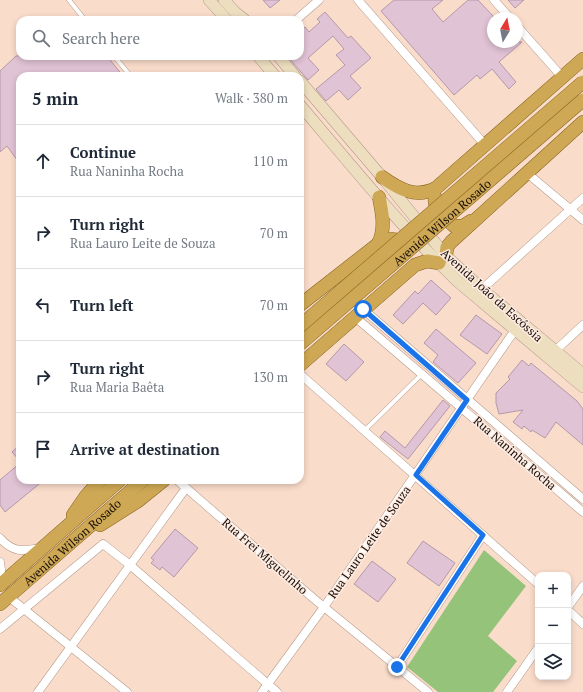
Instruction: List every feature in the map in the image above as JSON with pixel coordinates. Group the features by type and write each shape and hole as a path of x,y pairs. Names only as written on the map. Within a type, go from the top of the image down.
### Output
{"highway":[{"path":"382,177 398,188 416,193 430,192 449,178 486,146 583,59"},
{"name":"Avenida Wilson Rosado","path":"304,323 583,82"},
{"name":"Avenida Wilson Rosado","path":"304,341 583,100"},
{"path":"304,361 414,265 427,261 442,260 447,247 451,242 583,122"},
{"path":"449,178 436,195 435,204 438,211 454,226 458,227 479,216"},
{"path":"378,244 383,222 379,197"},
{"path":"304,301 378,244 386,240 391,239 401,241 410,248 416,258 414,265"},
{"path":"59,534 96,484"},
{"name":"Avenida Wilson Rosado","path":"0,585 115,484"},
{"name":"Avenida Wilson Rosado","path":"4,600 138,484"},
{"path":"69,544 138,501 159,484"}],"main road":[{"path":"209,0 223,16"},
{"path":"224,0 240,16"},
{"path":"230,0 243,16"},
{"path":"261,60 271,72"},
{"path":"282,60 292,72"},
{"name":"Avenida João da Escóssia","path":"304,86 382,177 457,281 583,387"},
{"path":"304,102 310,106 313,106 316,100"},
{"name":"Avenida João da Escóssia","path":"304,110 379,197 442,260 482,289 583,374"}],"street":[{"path":"301,16 319,0"},
{"path":"358,0 486,146"},
{"path":"494,0 505,12"},
{"path":"523,33 563,78"},
{"path":"527,173 583,220"},
{"path":"482,289 583,198"},
{"name":"Rua Naninha Rocha","path":"359,313 422,374 583,512"},
{"name":"Rua Naninha Rocha","path":"359,313 467,400 583,499"},
{"path":"555,351 583,325"},
{"name":"Rua Lauro Leite de Souza","path":"262,692 324,607 516,330"},
{"path":"304,378 535,581"},
{"name":"Rua Frei Miguelinho","path":"182,484 324,607 428,692"},
{"path":"38,692 186,488"},
{"path":"397,667 483,535"},
{"path":"0,538 11,547 21,550 44,547"},
{"path":"0,629 103,544 130,565 277,692"},
{"path":"0,562 0,582"},
{"path":"571,603 583,586"},
{"path":"4,600 24,608 127,692"},
{"path":"571,613 583,624"},
{"path":"506,692 535,652"}],"lane":[{"path":"69,0 82,16"},
{"path":"117,60 127,72"},
{"path":"364,430 422,374"}],"green space":[{"path":"484,550 526,586 488,636 517,661 493,692 438,692 407,667"}],"building":[{"path":"263,0 280,0 270,8"},
{"path":"394,0 443,0 432,9 443,22 468,0 478,0 489,12 487,12 487,48 515,48 499,62 516,82 509,89 492,69 480,79 477,75 454,95 381,11"},
{"path":"508,0 524,0 515,8"},
{"path":"325,12 348,38 351,36 371,58 350,76 361,88 348,100 339,90 326,101 316,89 345,65 336,55 344,49 333,36 308,58 319,70 308,80 304,75 304,72 301,72 290,60 304,60 304,28 305,27 309,32 320,22 317,19"},
{"path":"16,56 16,60 110,60 120,72 16,72 16,158 7,146 0,152 0,71"},
{"path":"431,280 451,298 436,315 423,303 403,324 393,315 415,291 418,294"},
{"path":"476,315 502,334 487,354 460,335"},
{"path":"436,329 476,363 458,383 433,362 438,355 424,343"},
{"path":"344,344 364,362 346,381 326,364"},
{"path":"522,360 529,366 531,363 577,401 583,409 583,445 556,422 545,438 532,430 531,432 524,426 522,429 513,422 523,410 499,414 496,403 496,393 510,379 508,377"},
{"path":"443,400 450,406 408,459 380,437 385,431 405,448"},
{"path":"16,448 16,456 12,452"},
{"path":"16,466 16,484 39,484 5,512 0,505 0,480"},
{"path":"175,529 198,548 174,577 162,567 160,570 151,563 154,560 151,558"},
{"path":"423,541 455,563 439,586 407,563"},
{"path":"372,561 396,579 378,602 354,584"}],"route":[{"path":"363,309 467,400 416,475 483,535 397,667"}]}
